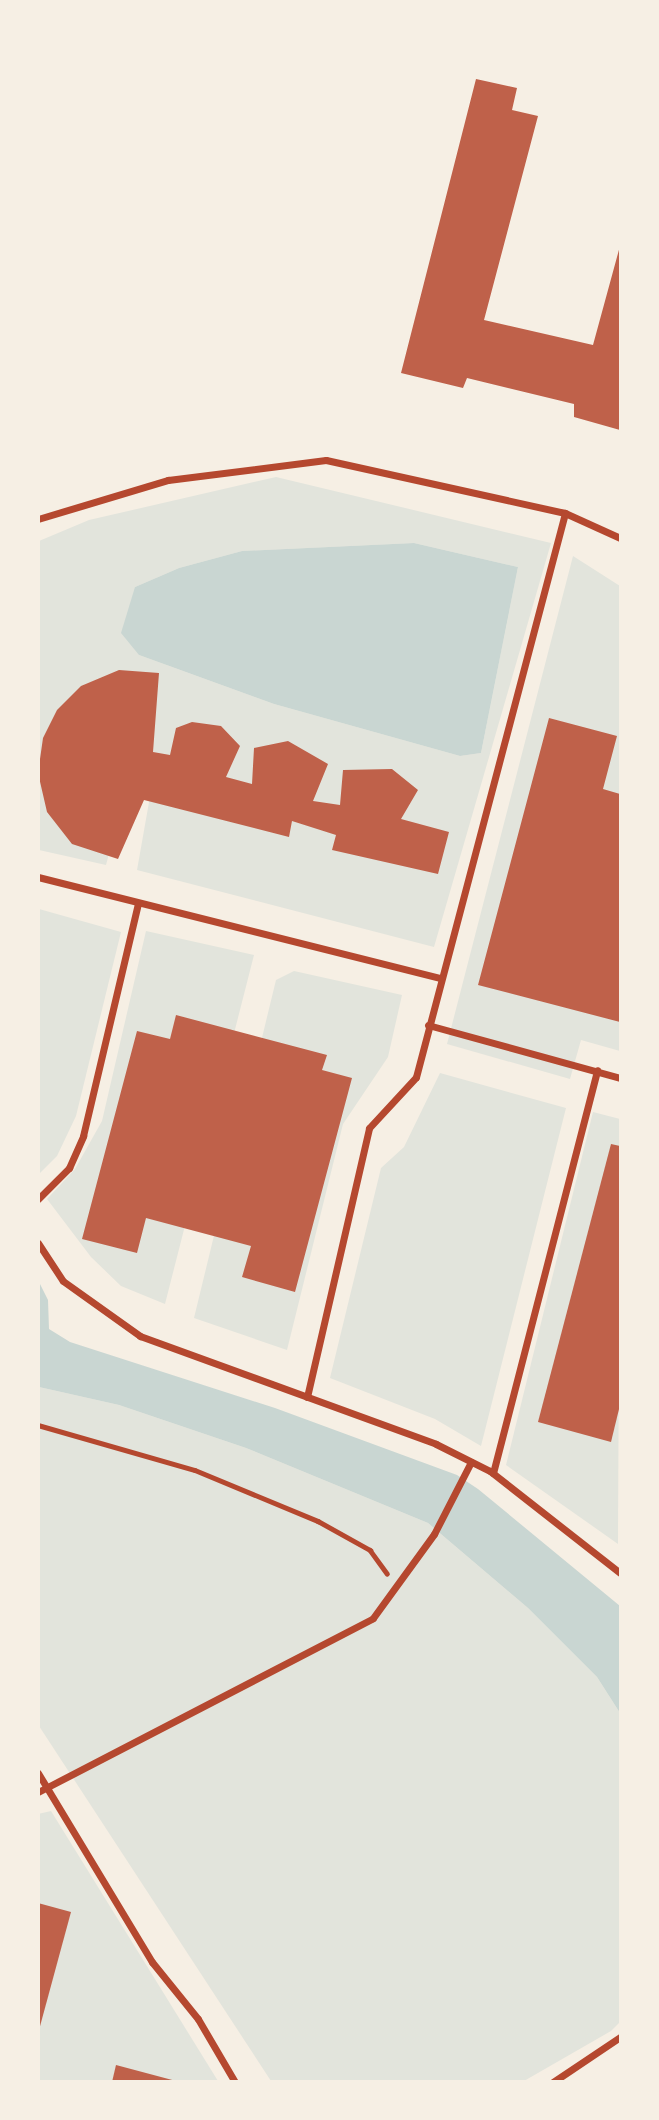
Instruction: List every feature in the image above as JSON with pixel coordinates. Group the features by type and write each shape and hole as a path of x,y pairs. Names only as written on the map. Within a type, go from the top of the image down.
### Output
{"street":[{"path":"38,519 168,480 326,460 565,513 621,538"},
{"path":"307,1397 369,1128 416,1077 565,513"},
{"path":"38,877 441,978"},
{"path":"38,1199 69,1168 83,1136 138,903"},
{"path":"428,1025 621,1077"},
{"path":"493,1474 597,1070"},
{"path":"38,1243 63,1281 140,1336 307,1397 471,1462 493,1474 621,1573"},
{"path":"38,1792 373,1618 434,1534 471,1462"},
{"path":"38,1773 152,1962 198,2019 235,2081"},
{"path":"553,2081 621,2037"}],"path":[{"path":"38,1425 195,1470 318,1521 370,1550 397,1586"}],"shaded area":[{"path":"276,477 551,543 434,947 137,870 151,791 127,785 106,865 39,850 39,541 89,520","holes":["414,543 518,567 481,753 460,756 274,704 139,655 135,587 179,568 242,551"]},
{"path":"414,543 518,567 481,753 460,756 274,704 139,655 121,633 135,587 179,568 242,551"},
{"path":"573,556 620,586 620,1051 581,1040 570,1079 447,1044"},
{"path":"39,909 121,932 76,1116 57,1156 39,1174"},
{"path":"146,931 254,955 165,1304 121,1286 91,1257 47,1199 75,1169 102,1121"},
{"path":"294,971 402,995 388,1057 343,1124 287,1350 194,1318 276,980"},
{"path":"440,1073 566,1108 481,1446 435,1419 330,1378 381,1168 404,1147"},
{"path":"593,1112 620,1119 618,1544 506,1465"},
{"path":"38,1280 48,1300 49,1329 70,1342 275,1408 457,1475 478,1489 620,1606 620,1713 597,1677 528,1608 428,1523 246,1448 119,1405 39,1387"},
{"path":"39,1387 119,1405 246,1448 428,1523 528,1608 597,1677 620,1713 620,2022 611,2031 524,2081 271,2081 39,1726"},
{"path":"51,1811 218,2081 39,2081 38,1814"}],"building":[{"path":"476,79 517,88 512,110 538,116 484,320 593,345 620,246 620,430 574,417 574,404 467,378 463,388 401,373"},
{"path":"119,670 159,673 153,752 170,755 176,728 192,722 221,726 240,746 226,777 252,784 254,748 288,741 328,764 313,801 340,805 343,770 392,769 418,790 401,819 449,832 438,874 332,850 336,835 292,821 289,837 144,800 118,859 72,844 47,812 38,773 43,738 57,710 81,686"},
{"path":"549,718 617,736 603,789 620,794 620,1022 478,985"},
{"path":"176,1015 327,1055 322,1070 352,1078 295,1292 242,1277 251,1246 146,1218 137,1253 82,1239 137,1031 170,1039"},
{"path":"611,1144 620,1146 620,1405 611,1442 538,1422"},
{"path":"38,1903 71,1912 39,2030 38,2030"},
{"path":"116,2065 176,2081 176,2082 112,2082"}]}
